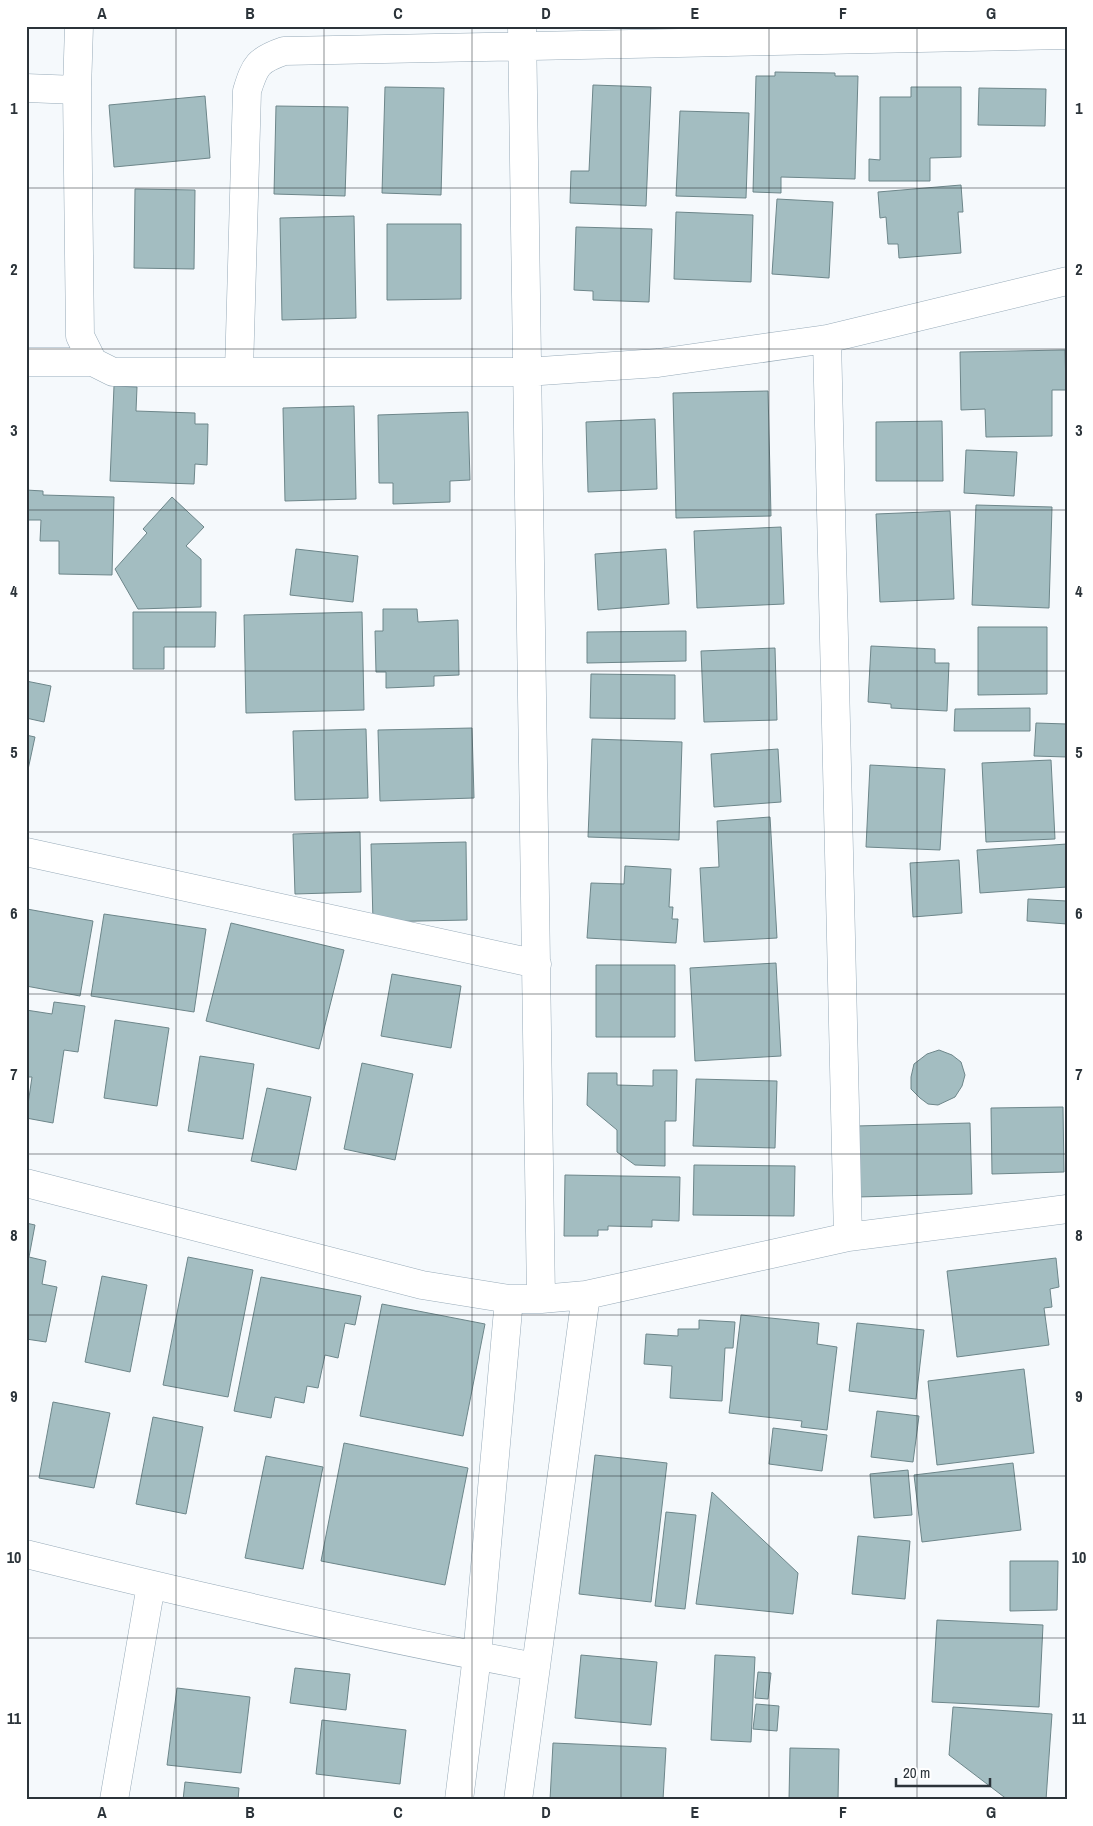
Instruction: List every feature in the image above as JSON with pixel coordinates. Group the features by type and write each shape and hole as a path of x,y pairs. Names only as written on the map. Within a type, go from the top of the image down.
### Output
{"street":[{"path":"79,26 77,90 80,336 93,362"},
{"path":"240,371 247,91 253,71 266,57 284,51 522,36 1067,35"},
{"path":"522,36 541,1299"},
{"path":"26,88 77,90"},
{"path":"26,362 93,362 113,372 526,372 658,363 827,339 1067,281"},
{"path":"827,339 848,1237"},
{"path":"26,852 537,964"},
{"path":"26,1183 422,1285 509,1299 541,1299 586,1295 848,1237 1067,1209"},
{"path":"518,1800 586,1295"},
{"path":"459,1800 478,1656 509,1299"},
{"path":"26,1554 151,1585 536,1667"},
{"path":"114,1800 151,1585"}],"building":[{"path":"775,72 835,73 835,76 858,76 855,179 781,177 781,193 753,192 756,76 775,76"},
{"path":"593,85 651,87 646,206 570,203 571,171 589,171"},
{"path":"385,87 444,88 441,195 382,193"},
{"path":"911,87 961,87 961,157 930,158 930,181 869,181 869,159 880,160 880,97 911,97"},
{"path":"979,88 1046,89 1045,126 978,125"},
{"path":"205,96 210,158 114,167 109,105"},
{"path":"276,106 348,107 345,196 274,194"},
{"path":"680,111 749,113 746,198 676,196"},
{"path":"961,185 963,212 958,212 961,253 899,258 898,244 888,244 886,217 880,218 878,192"},
{"path":"135,189 195,190 194,269 134,268"},
{"path":"777,199 833,202 829,278 772,274"},
{"path":"676,212 753,215 751,282 674,279"},
{"path":"354,216 356,318 282,320 280,218"},
{"path":"387,224 461,224 461,299 387,300"},
{"path":"576,227 652,229 649,302 593,300 593,291 574,290"},
{"path":"1065,350 1066,390 1052,390 1052,436 986,437 985,409 961,410 960,352"},
{"path":"114,386 137,387 136,411 195,413 195,424 208,424 207,465 195,464 194,484 110,481"},
{"path":"768,391 771,516 676,518 673,393"},
{"path":"354,406 356,499 285,501 283,408"},
{"path":"468,412 470,480 450,481 450,502 393,504 393,483 379,483 378,415"},
{"path":"655,419 657,489 588,492 586,422"},
{"path":"942,421 943,481 876,481 876,422"},
{"path":"966,450 1017,452 1014,496 964,493"},
{"path":"26,490 43,491 43,495 114,497 112,575 59,574 59,541 40,541 41,520 26,520"},
{"path":"172,497 204,527 186,546 201,559 201,607 138,609 115,569 147,533 143,529"},
{"path":"976,505 1052,507 1049,608 972,605"},
{"path":"950,511 954,599 880,602 876,514"},
{"path":"781,527 784,604 697,608 694,531"},
{"path":"296,549 358,556 353,602 290,595"},
{"path":"666,549 669,604 598,610 595,554"},
{"path":"383,609 417,609 418,622 458,620 459,675 434,676 434,686 386,688 386,672 376,672 375,631 383,631"},
{"path":"133,612 216,612 215,647 164,647 164,669 133,669"},
{"path":"362,612 364,710 246,713 244,615"},
{"path":"978,627 1047,627 1047,694 978,695"},
{"path":"686,631 686,661 587,663 587,632"},
{"path":"871,646 935,649 935,663 949,663 947,711 891,708 891,704 868,702"},
{"path":"775,648 777,720 704,722 701,651"},
{"path":"591,674 675,675 675,719 590,718"},
{"path":"26,681 51,686 44,722 26,718"},
{"path":"1030,708 1030,731 954,731 955,709"},
{"path":"1036,723 1067,724 1067,757 1034,756"},
{"path":"472,728 474,798 380,801 378,730"},
{"path":"366,729 368,798 295,800 293,731"},
{"path":"26,735 35,737 26,779"},
{"path":"592,739 682,742 679,840 588,837"},
{"path":"778,749 781,802 714,807 711,754"},
{"path":"1051,760 1055,839 986,842 982,763"},
{"path":"870,765 945,769 940,850 866,847"},
{"path":"770,817 777,938 704,942 700,868 719,867 717,821"},
{"path":"360,832 361,892 295,894 293,834"},
{"path":"466,842 467,920 373,922 371,844"},
{"path":"1067,844 1067,887 980,893 977,850"},
{"path":"959,860 962,913 913,917 910,863"},
{"path":"625,866 671,869 669,907 673,907 672,919 678,919 676,943 587,938 591,883 624,884"},
{"path":"1028,899 1067,901 1067,924 1027,921"},
{"path":"27,909 93,921 80,996 26,986"},
{"path":"104,914 206,929 194,1012 91,996"},
{"path":"231,923 344,950 319,1049 206,1021"},
{"path":"776,963 781,1056 695,1061 690,968"},
{"path":"596,965 675,965 675,1037 596,1037"},
{"path":"392,974 461,986 451,1048 381,1036"},
{"path":"54,1002 85,1006 78,1052 64,1050 53,1123 26,1118 32,1077 26,1077 26,1010 52,1014"},
{"path":"115,1020 169,1028 157,1106 104,1098"},
{"path":"939,1050 952,1055 961,1062 965,1075 962,1086 955,1097 938,1105 928,1104 911,1089 911,1077 914,1064 927,1054"},
{"path":"200,1056 254,1064 243,1139 188,1131"},
{"path":"362,1063 413,1074 395,1160 344,1149"},
{"path":"653,1070 677,1070 676,1121 665,1121 665,1166 635,1165 617,1152 617,1130 587,1105 588,1073 617,1073 617,1085 653,1086"},
{"path":"696,1079 777,1081 775,1148 693,1146"},
{"path":"267,1088 311,1097 296,1170 251,1161"},
{"path":"1063,1107 1064,1172 992,1174 991,1108"},
{"path":"970,1123 972,1194 857,1197 856,1126"},
{"path":"694,1165 795,1166 794,1216 693,1215"},
{"path":"565,1175 680,1177 679,1221 652,1220 652,1227 608,1226 608,1230 598,1230 598,1236 564,1236"},
{"path":"26,1223 35,1225 29,1257 46,1261 42,1284 57,1287 46,1342 26,1339"},
{"path":"188,1257 253,1270 228,1397 163,1385"},
{"path":"1056,1258 1059,1287 1050,1289 1052,1307 1044,1308 1049,1345 957,1357 947,1271"},
{"path":"102,1276 147,1285 130,1372 85,1362"},
{"path":"261,1277 361,1296 355,1325 345,1323 338,1358 325,1355 318,1388 307,1386 304,1403 275,1397 271,1418 234,1411"},
{"path":"382,1304 485,1324 463,1436 360,1416"},
{"path":"741,1315 819,1323 817,1344 837,1347 827,1430 801,1427 802,1421 729,1413"},
{"path":"699,1320 735,1322 733,1348 725,1348 722,1401 670,1398 672,1366 644,1364 646,1334 678,1336 678,1329 699,1329"},
{"path":"857,1323 924,1330 916,1399 849,1391"},
{"path":"1024,1369 1034,1453 937,1465 928,1381"},
{"path":"53,1402 110,1413 94,1488 39,1478"},
{"path":"877,1411 919,1416 913,1462 871,1457"},
{"path":"153,1417 203,1427 186,1514 136,1504"},
{"path":"773,1428 827,1435 822,1471 769,1464"},
{"path":"344,1443 468,1468 445,1585 321,1561"},
{"path":"595,1455 667,1463 651,1602 579,1594"},
{"path":"266,1456 323,1467 303,1569 245,1558"},
{"path":"1013,1463 1021,1530 922,1542 914,1475"},
{"path":"908,1470 912,1515 874,1518 870,1474"},
{"path":"712,1492 798,1573 793,1614 696,1604"},
{"path":"666,1512 696,1515 685,1609 655,1606"},
{"path":"858,1536 910,1541 905,1599 852,1594"},
{"path":"1010,1561 1058,1561 1057,1610 1010,1611"},
{"path":"937,1620 1043,1625 1039,1707 932,1702"},
{"path":"581,1655 657,1662 651,1725 575,1718"},
{"path":"715,1655 755,1657 751,1742 711,1740"},
{"path":"295,1668 350,1674 346,1710 290,1703"},
{"path":"758,1672 771,1673 768,1699 755,1698"},
{"path":"177,1688 250,1697 241,1773 167,1765"},
{"path":"756,1704 779,1706 777,1731 753,1729"},
{"path":"953,1707 1052,1714 1046,1800 1008,1800 949,1755"},
{"path":"322,1720 406,1730 400,1784 316,1774"},
{"path":"553,1743 666,1748 663,1800 550,1800"},
{"path":"790,1748 839,1749 838,1800 789,1800"},
{"path":"185,1782 239,1788 238,1800 183,1800"}]}
